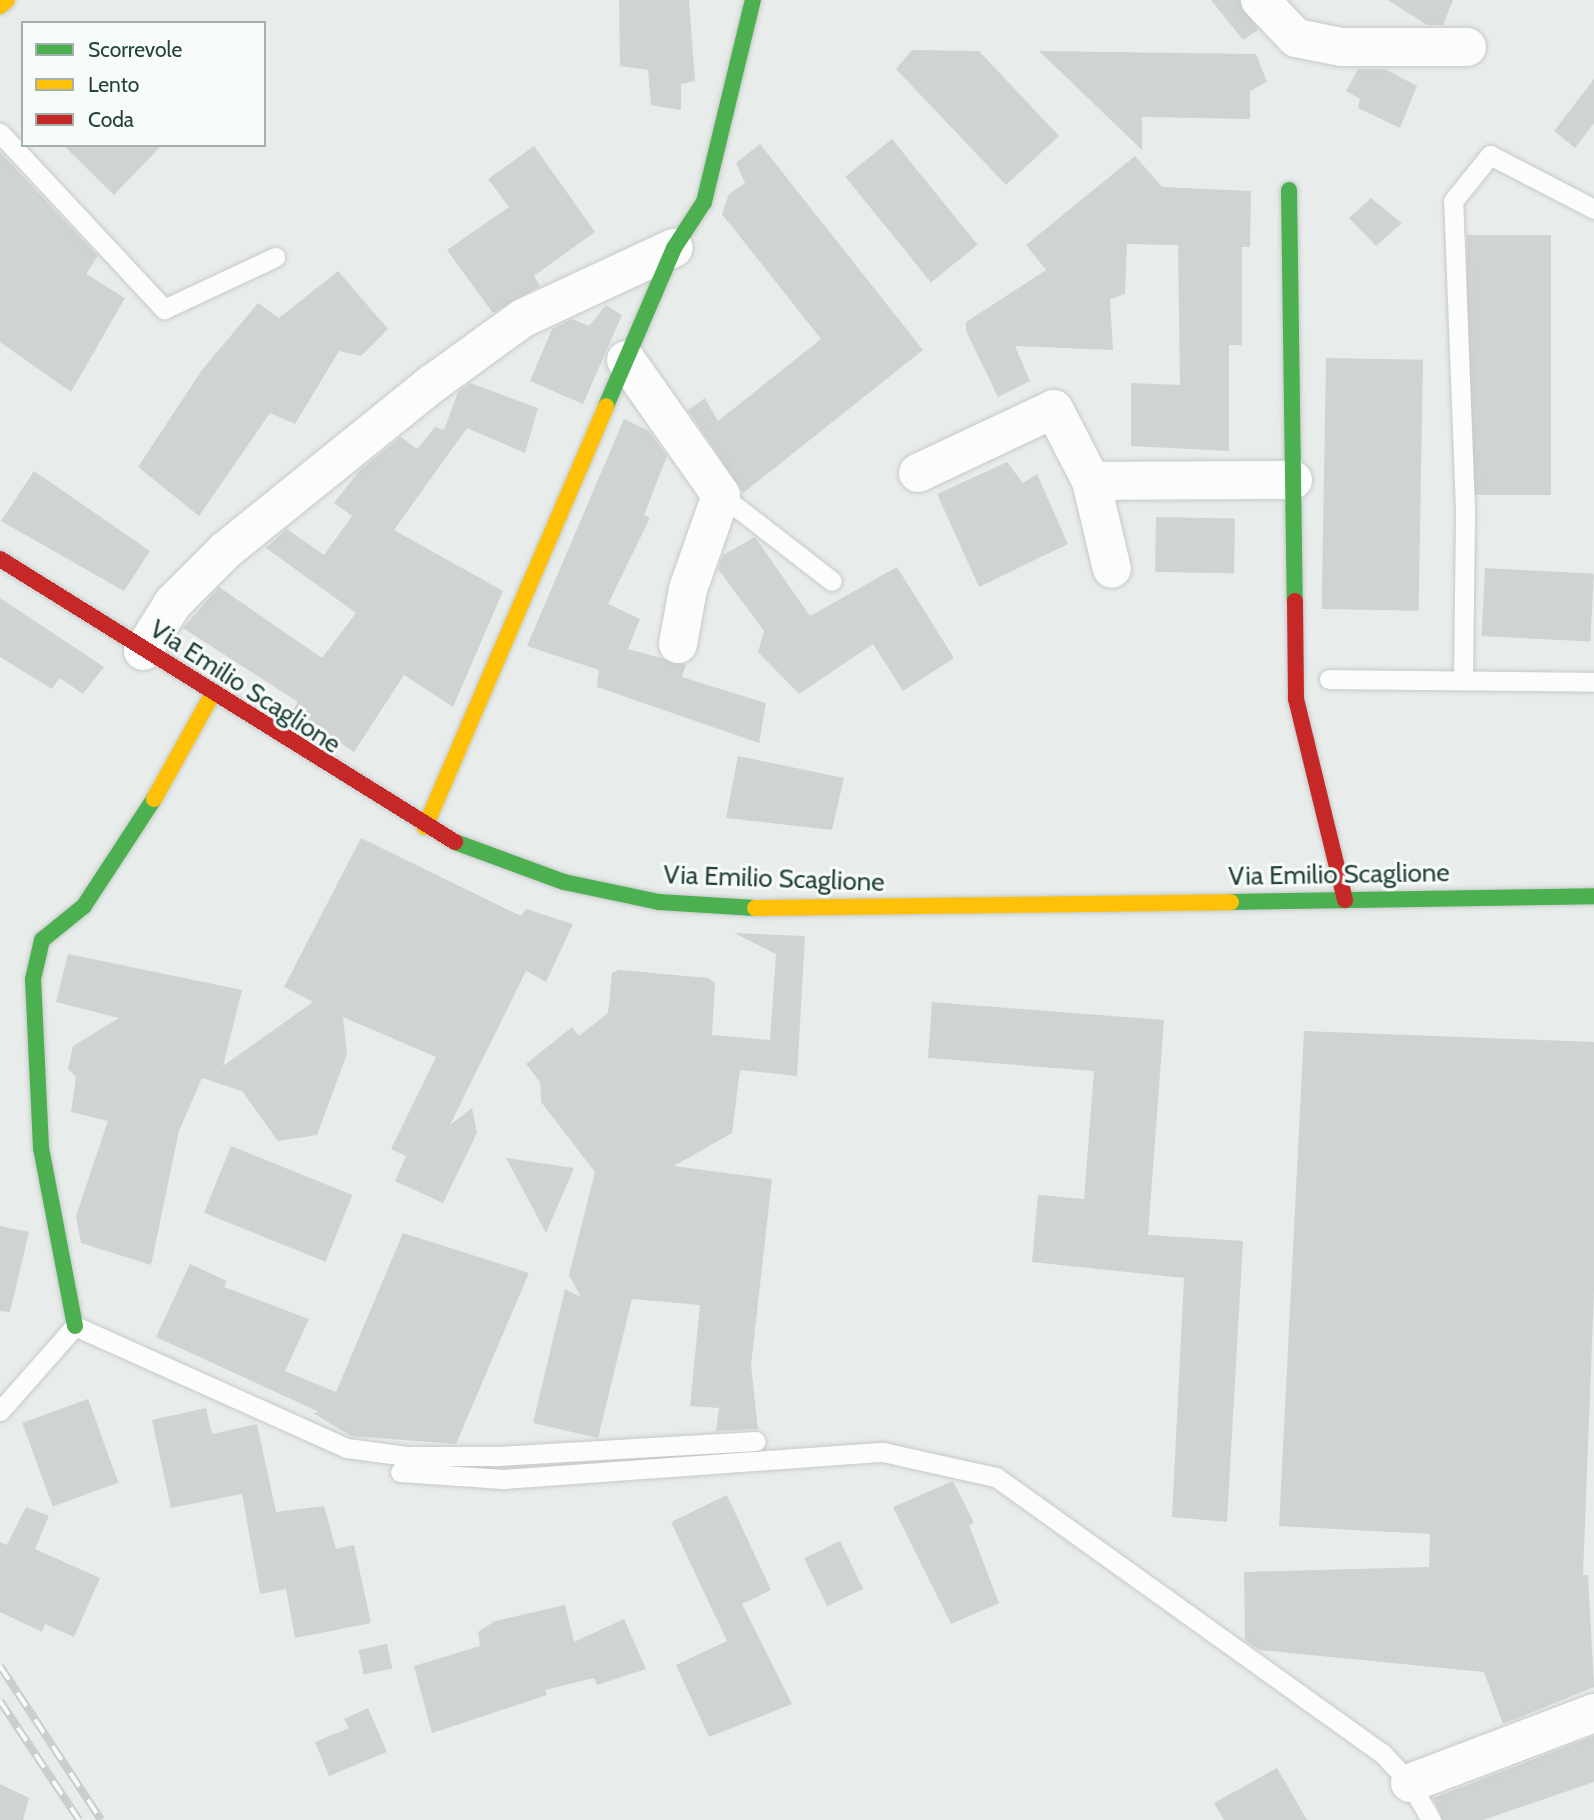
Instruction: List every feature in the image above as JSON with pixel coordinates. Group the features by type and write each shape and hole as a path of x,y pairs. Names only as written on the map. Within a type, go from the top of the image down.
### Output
{"street":[{"path":"0,6 7,0"},
{"path":"425,827 674,248 704,202 753,0"},
{"path":"1260,0 1296,38 1342,47 1467,47"},
{"path":"1289,190 1296,699 1345,900"},
{"path":"143,651 173,603 226,550 432,384 523,318 674,248"},
{"path":"626,360 721,495 688,589 678,644"},
{"path":"918,473 1054,409 1091,481 1112,569"},
{"path":"1091,481 1293,480"},
{"name":"Via Emilio Scaglione","path":"0,559 425,827 564,882 659,902 772,909 1594,896"},
{"path":"75,1326 41,1148 33,979 42,940 83,906 123,853 212,695"},
{"path":"1410,1783 1594,1713"}],"lane":[{"path":"0,133 164,309 275,257"},
{"path":"1464,680 1465,508 1453,201 1490,155 1594,209"},
{"path":"721,495 832,580"},
{"path":"1329,679 1594,682"},
{"path":"0,1411 75,1326 347,1448 406,1456 497,1456 755,1441"},
{"path":"400,1472 503,1479 844,1453 935,1458 996,1477 1382,1753 1410,1783 1431,1820"}],"building":[{"path":"619,0 689,0 695,81 681,84 681,110 651,105 648,70 620,66"},
{"path":"1211,0 1239,0 1258,30 1243,40"},
{"path":"1388,0 1453,0 1443,25 1427,25"},
{"path":"912,50 979,51 1059,136 1006,185 896,69"},
{"path":"1039,51 1256,54 1267,82 1250,91 1250,119 1142,117 1142,150"},
{"path":"1358,69 1385,69 1417,86 1400,128 1358,108 1360,99 1346,91"},
{"path":"1594,79 1594,123 1575,148 1554,131"},
{"path":"892,139 978,245 931,282 845,177"},
{"path":"760,144 923,350 743,493 688,410 705,398 718,421 821,339 722,214 729,194 745,183 736,163"},
{"path":"534,146 595,232 534,276 540,286 493,313 447,250 509,207 488,179"},
{"path":"65,147 160,147 114,195"},
{"path":"0,152 98,256 86,274 125,298 71,392 0,342"},
{"path":"1135,156 1162,187 1251,191 1250,247 1242,247 1242,345 1229,345 1229,451 1131,446 1131,383 1180,385 1178,245 1127,244 1125,294 1110,299 1113,350 1015,346 1030,381 998,397 966,331 966,322 1046,270 1026,245"},
{"path":"1371,198 1402,223 1376,246 1349,218"},
{"path":"1467,235 1551,235 1551,495 1467,495"},
{"path":"338,271 388,329 361,356 339,351 295,424 270,413 199,516 138,467 202,370 258,303 279,318"},
{"path":"606,305 622,315 583,404 530,381 552,329 572,319 589,326"},
{"path":"1326,358 1423,360 1419,611 1322,609"},
{"path":"470,383 538,408 525,453 467,428 394,530 503,591 453,707 404,675 354,752 292,712 298,702 183,628 219,587 322,658 356,613 266,548 287,529 324,555 352,516 334,503 359,471 401,437 417,449 435,427 444,430 458,392"},
{"path":"624,419 649,431 667,456 644,515 650,518 608,604 640,619 628,649 686,665 682,677 766,703 759,743 597,687 599,670 527,646"},
{"path":"1007,462 1023,483 1037,474 1068,544 979,587 937,494"},
{"path":"34,471 150,551 124,591 1,521"},
{"path":"1156,517 1235,518 1234,573 1155,572"},
{"path":"755,537 810,616 897,567 954,658 903,691 873,644 799,694 758,652 764,631 718,569 723,555"},
{"path":"1485,568 1594,574 1590,642 1481,636"},
{"path":"0,598 104,667 83,694 60,678 52,689 0,657"},
{"path":"738,756 844,778 832,830 726,818"},
{"path":"361,838 521,916 526,909 573,924 546,982 526,971 450,1125 472,1108 477,1133 443,1203 395,1181 406,1156 391,1149 436,1057 343,1017 347,1054 317,1135 278,1141 242,1091 202,1078 179,1131 151,1265 81,1243 76,1216 108,1121 71,1112 76,1077 68,1069 73,1046 119,1018 56,1002 68,954 242,990 223,1066 313,1002 284,987"},
{"path":"734,933 805,936 797,1076 740,1070 732,1133 674,1166 772,1179 751,1365 758,1429 716,1431 719,1408 690,1406 700,1305 632,1299 598,1438 533,1423 565,1289 581,1297 569,1275 595,1172 541,1102 540,1082 526,1064 572,1027 579,1036 608,1013 612,973 619,970 708,978 715,983 712,1035 770,1040 776,954"},
{"path":"932,1002 1164,1020 1148,1235 1243,1241 1227,1522 1172,1517 1184,1278 1032,1262 1038,1195 1084,1199 1094,1071 928,1058"},
{"path":"1304,1031 1594,1042 1594,1291 1583,1575 1588,1575 1594,1687 1503,1724 1484,1672 1259,1650 1245,1640 1244,1572 1429,1567 1430,1534 1279,1526"},
{"path":"231,1146 352,1195 325,1262 204,1213"},
{"path":"506,1158 574,1168 546,1233"},
{"path":"0,1226 29,1232 10,1312 0,1311"},
{"path":"403,1233 529,1273 456,1444 351,1436 313,1413 319,1412 156,1337 190,1264 227,1281 224,1287 309,1319 285,1371 336,1392"},
{"path":"88,1399 118,1483 53,1507 22,1423"},
{"path":"206,1408 212,1434 257,1424 276,1512 324,1506 336,1549 354,1545 371,1623 295,1638 286,1589 260,1594 242,1494 171,1508 152,1420"},
{"path":"953,1481 974,1523 969,1525 999,1603 951,1624 893,1507"},
{"path":"727,1495 771,1590 742,1604 792,1704 709,1737 676,1665 727,1641 671,1522"},
{"path":"26,1507 49,1516 35,1549 100,1578 74,1637 45,1624 42,1632 0,1612 0,1542 7,1545"},
{"path":"840,1541 863,1589 827,1606 804,1559"},
{"path":"565,1605 574,1642 624,1619 646,1669 597,1685 594,1678 545,1690 547,1695 432,1733 414,1666 480,1646 478,1632 495,1621"},
{"path":"387,1644 392,1668 364,1674 359,1650"},
{"path":"368,1708 387,1752 329,1776 315,1742 349,1728 344,1719"},
{"path":"1594,1736 1594,1782 1483,1820 1443,1820 1433,1798"},
{"path":"1277,1768 1307,1820 1224,1820 1214,1803"},
{"path":"0,1784 29,1798 23,1820 0,1820"}],"railway":[{"path":"0,1666 101,1820"},
{"path":"0,1701 79,1820"}],"traffic: fast":[{"path":"606,406 674,248 704,202 753,0"},
{"path":"1289,190 1295,601"},
{"path":"75,1326 41,1148 33,979 42,940 84,906 154,799"},
{"path":"455,842 564,882 659,902 755,908"},
{"path":"1231,902 1594,896"}],"traffic: slow":[{"path":"0,6 7,0"},
{"path":"425,827 606,406"},
{"path":"154,799 212,695"},
{"path":"755,908 1231,902"}],"traffic: jam":[{"path":"0,559 455,842"},
{"path":"1295,601 1296,699 1345,900"}]}
